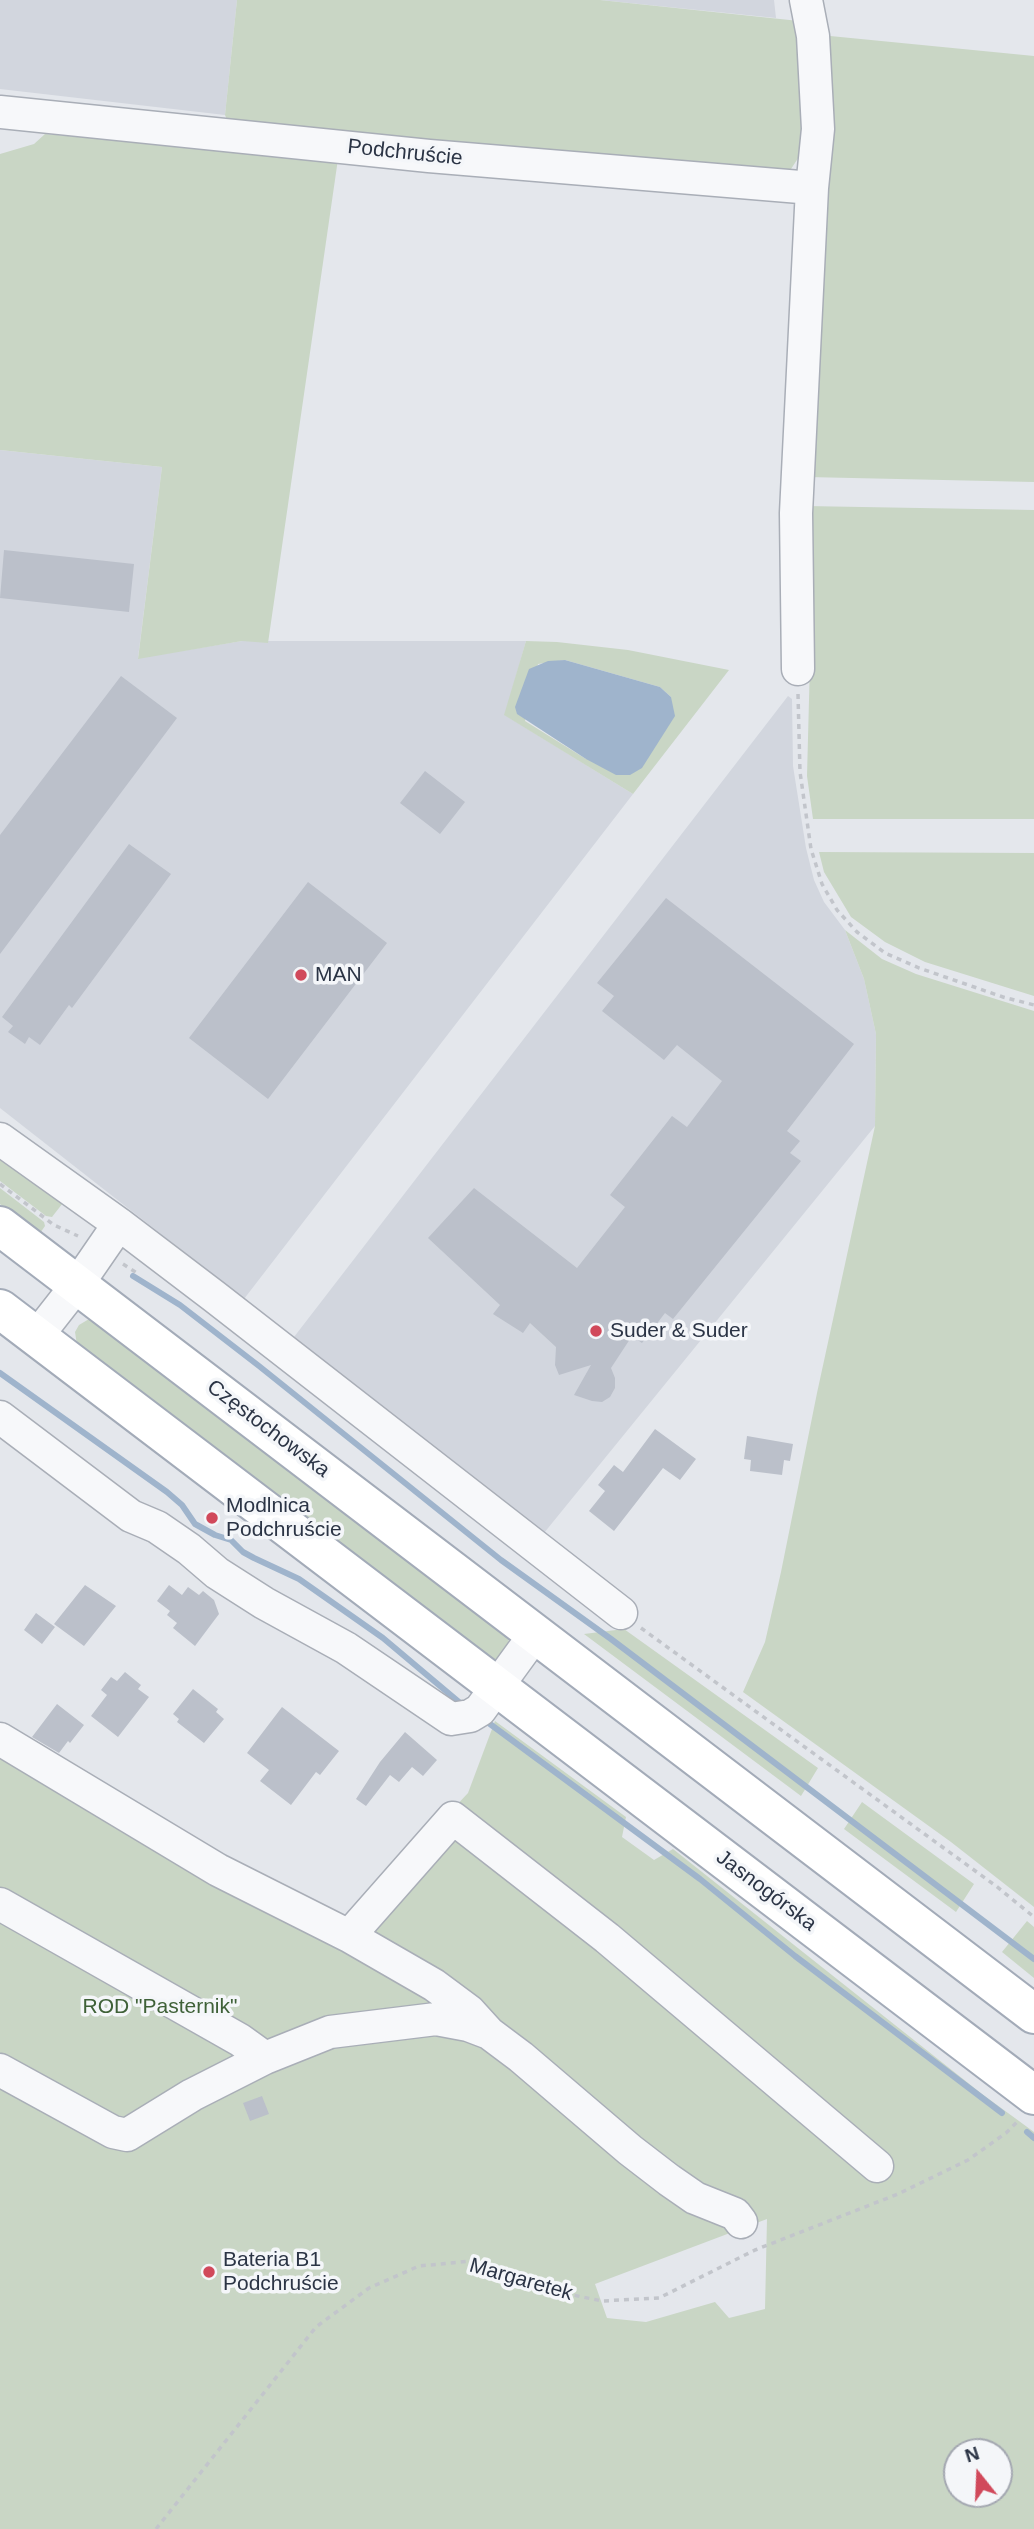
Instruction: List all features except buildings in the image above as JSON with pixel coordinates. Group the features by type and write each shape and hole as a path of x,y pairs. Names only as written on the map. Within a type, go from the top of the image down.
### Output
{"main road":[{"name":"Częstochowska","path":"0,1226 536,1633"},
{"path":"0,1309 498,1686"},
{"path":"536,1633 1034,2014"},
{"name":"Jasnogórska","path":"498,1686 1029,2104"}],"street":[{"path":"798,669 796,513 811,188 818,130 813,36 806,0"},
{"name":"Podchruście","path":"0,112 429,156 811,188"},
{"path":"0,1139 119,1224 621,1614"},
{"path":"37,1336 77,1285 119,1224"},
{"path":"0,1417 131,1516 157,1527 217,1573 264,1603 346,1648 451,1718 470,1716 480,1710 536,1633"},
{"path":"0,1739 218,1870 349,1936 433,1985 469,2011 489,2033 630,2150 695,2198 735,2214 741,2222"},
{"path":"349,1936 453,1818 607,1938 877,2166"},
{"path":"0,1904 240,2040 265,2058"},
{"path":"0,2070 113,2132 127,2135 192,2095 265,2058 330,2032 436,2019 468,2025 489,2033"}],"path":[{"path":"798,669 800,772 811,849 822,884 837,910 857,932 885,953 931,972 1034,1005"},
{"path":"0,1184 54,1225"},
{"path":"621,1614 996,1886 1034,1917"},
{"name":"Margaretek","path":"156,2529 316,2327 369,2288 419,2266 472,2261 534,2287 602,2301 659,2298 755,2250 898,2194 968,2160 1006,2133 1029,2104"}],"shaded area":[{"path":"0,0 237,0 225,115 0,89"},
{"path":"600,0 774,0 776,18"},
{"path":"0,450 162,467 138,658 242,641 526,641 505,715 633,794 244,1299 0,1108"},
{"path":"788,696 792,699 793,766 814,880 824,902 845,930 864,979 876,1034 875,1126 544,1533 294,1337"}],"green space":[{"path":"237,0 600,0 799,21 808,143 791,169 760,181 228,122 225,115"},
{"path":"820,35 1034,56 1034,482 807,477"},
{"path":"45,134 338,159 268,643 242,641 138,659 162,467 0,450 0,154 34,144"},
{"path":"805,506 1034,510 1034,819 813,819 807,776 810,662"},
{"path":"526,641 628,650 729,670 633,794 504,715","holes":["565,660 660,687 671,697 586,759 525,721 538,664"]},
{"path":"819,852 1034,853 1034,996 925,962 885,942 851,917 824,872"},
{"path":"845,930 882,959 916,974 1034,1011 1034,1907 951,1842 743,1692 765,1642 875,1126 876,1034 864,979"},
{"path":"0,1156 66,1199 52,1217 46,1216 0,1181"},
{"path":"0,1188 44,1222 45,1226 36,1239 0,1204"},
{"path":"94,1319 508,1634 509,1645 495,1664 77,1345 75,1332 79,1325"},
{"path":"624,1629 818,1768 801,1796 584,1634"},
{"name":"ROD \"Pasternik\"","path":"495,1721 626,1817 622,1837 654,1860 673,1849 982,2094 1034,2132 1034,2529 0,2529 0,1732 345,1924 468,1793","holes":["767,2219 765,2309 729,2318 715,2302 646,2322 607,2318 595,2284"]},
{"path":"862,1802 974,1884 956,1912 844,1829"},
{"path":"1027,1921 1034,1927 1034,1978 1002,1952"}],"water":[{"path":"565,660 660,687 671,697 675,716 642,768 630,775 616,775 586,759 517,714 515,707 529,669 548,661"}],"waterway":[{"path":"133,1276 180,1305 501,1560 611,1639 1034,1959"},
{"path":"0,1373 167,1492 182,1505 195,1524 231,1540 243,1552 299,1579 383,1638 459,1702"},
{"path":"490,1724 700,1879 795,1956 1002,2113"},
{"path":"1027,2132 1034,2138"}],"place":[{"name":"MAN","path":"301,975"},
{"name":"Suder & Suder","path":"596,1331"},
{"name":"Modlnica Podchruście","path":"212,1518"},
{"name":"Bateria B1 Podchruście","path":"209,2272"}]}
